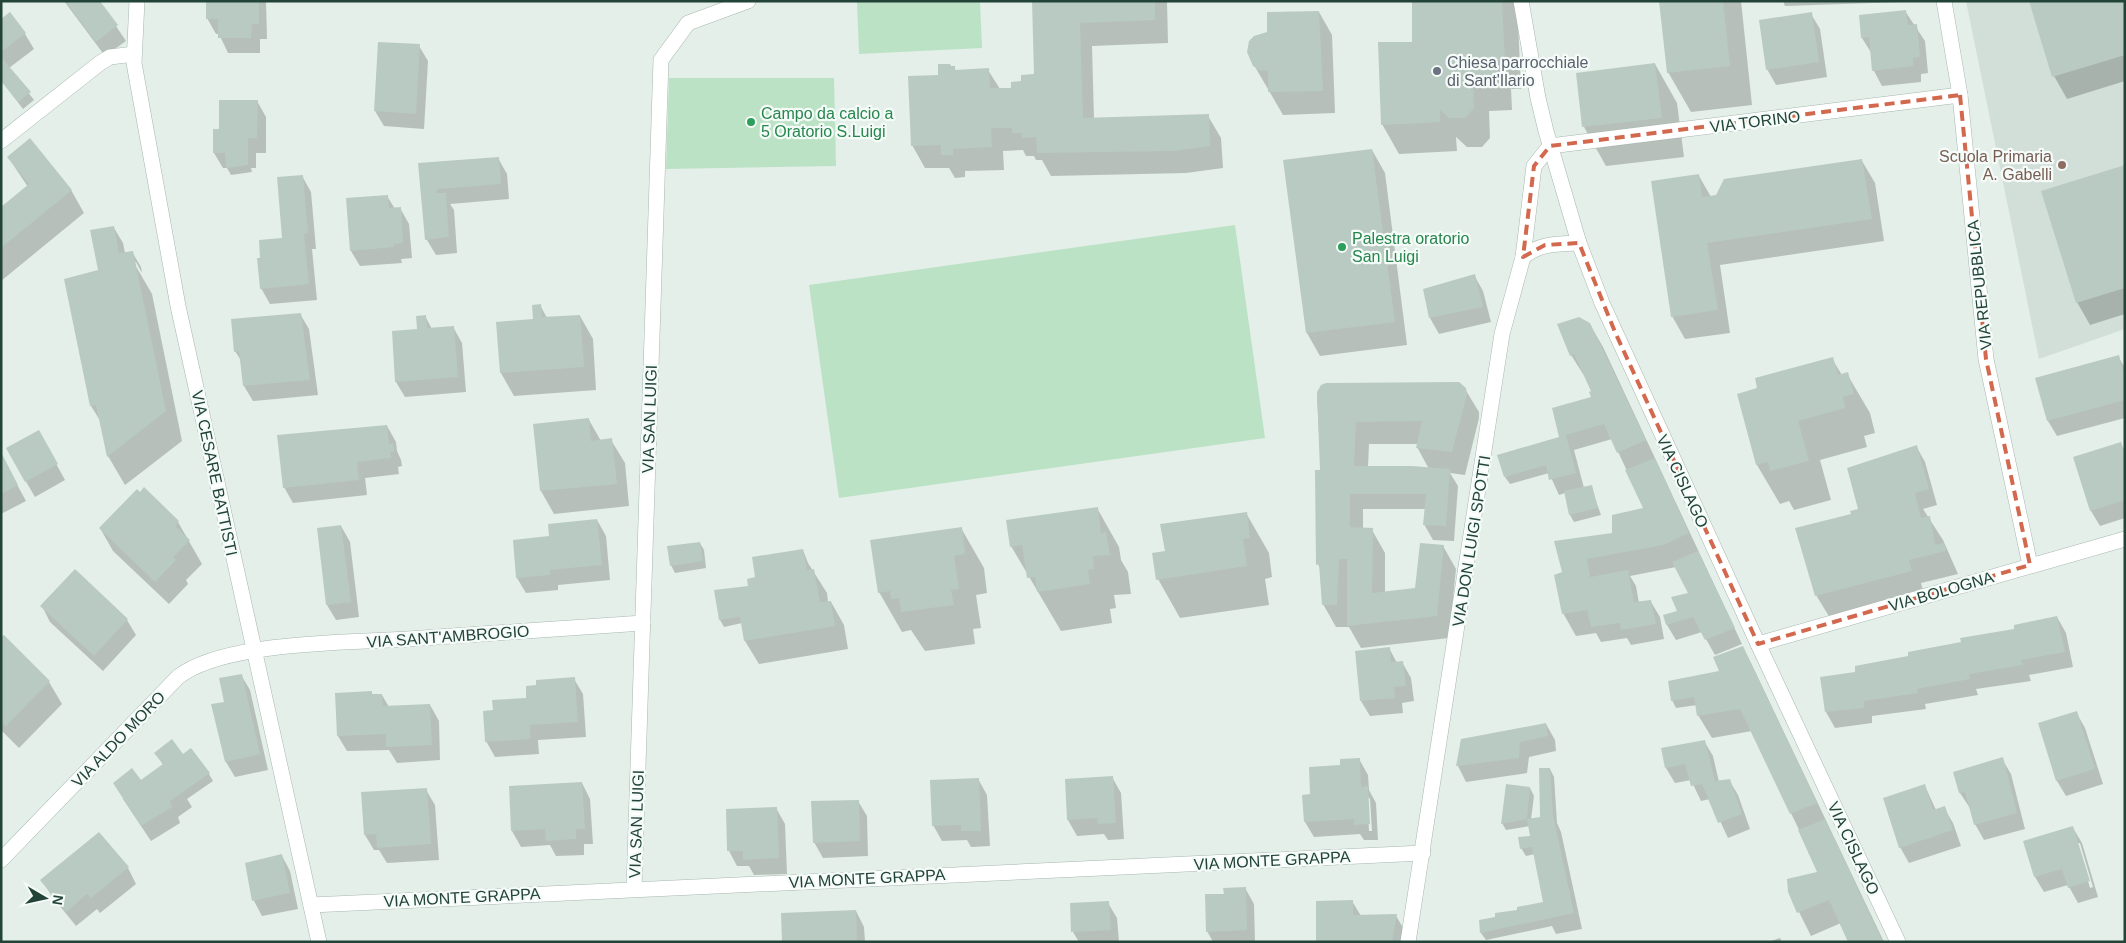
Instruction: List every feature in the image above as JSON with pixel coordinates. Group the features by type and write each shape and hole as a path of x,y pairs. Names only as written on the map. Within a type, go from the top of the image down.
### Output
{"street":[{"name":"VIA CESARE BATTISTI","path":"137,1 134,54 149,153 178,306 319,942"},
{"name":"VIA SAN LUIGI","path":"634,889 661,60 688,23 748,1"},
{"name":"VIA CISLAGO","path":"1521,1 1538,98 1550,146 1579,243 1615,332 1758,644 1898,942"},
{"name":"VIA REPUBBLICA","path":"1944,1 1960,95 1986,359 2030,565"},
{"path":"1,142 100,62 110,57 134,54"},
{"name":"VIA TORINO","path":"1550,146 1960,95"},
{"name":"VIA DON LUIGI SPOTTI","path":"1408,942 1502,334 1523,257 1534,166 1550,146"},
{"path":"1523,257 1534,248 1545,245 1579,243"},
{"name":"VIA BOLOGNA","path":"1758,644 2125,539"},
{"name":"VIA SANT'AMBROGIO","path":"254,651 643,623"},
{"name":"VIA ALDO MORO","path":"1,860 185,671 212,660 254,651"},
{"name":"VIA MONTE GRAPPA","path":"311,905 1423,853"}],"highlighted area":[{"path":"1960,95 1986,359 2030,565 1758,644 1615,332 1579,243 1545,245 1523,257 1534,166 1550,146"}],"shaded area":[{"name":"Scuola Primaria A. Gabelli","path":"1966,1 2125,1 2125,329 2039,359"}],"green space":[{"path":"857,1 980,1 982,48 859,54"},
{"name":"Campo da calcio a 5 Oratorio S.Luigi","path":"669,78 834,78 836,166 666,169"},
{"path":"1235,225 1265,438 839,498 809,285"}],"building":[{"path":"65,1 100,1 118,25 96,42"},
{"path":"206,1 259,1 259,24 252,24 251,38 218,38 218,19 206,19"},
{"path":"1032,1 1155,1 1155,20 1080,23 1083,118 1209,114 1210,146 1173,151 1037,153 1036,137 1022,138 1022,133 1012,133 1012,128 991,128 992,147 953,149 953,155 941,155 941,145 911,146 908,76 938,75 938,64 950,64 955,66 955,70 989,68 990,88 1011,88 1011,82 1021,81 1021,75 1034,74"},
{"name":"Chiesa parrocchiale di Sant'Ilario","path":"1412,1 1502,1 1505,60 1495,60 1496,81 1473,82 1474,108 1465,118 1449,118 1440,110 1440,122 1381,125 1378,42 1412,42"},
{"path":"1659,1 1723,1 1730,66 1667,73"},
{"path":"2029,1 2125,1 2125,55 2052,77"},
{"path":"1906,10 1908,25 1917,24 1920,57 1913,58 1913,66 1872,71 1869,37 1861,38 1859,15"},
{"path":"1319,11 1323,91 1268,92 1268,71 1259,70 1253,66 1247,52 1249,41 1254,36 1267,32 1267,12"},
{"path":"10,12 26,33 1,52 1,19"},
{"path":"1812,12 1819,62 1766,70 1759,20"},
{"path":"378,42 420,44 416,114 374,111"},
{"path":"1,57 31,92 18,102 1,81"},
{"path":"1655,63 1662,118 1582,127 1576,73"},
{"path":"219,100 258,100 257,138 248,138 248,165 226,168 225,153 213,153 213,129 219,129"},
{"path":"30,138 72,190 1,248 1,207 29,184 7,157"},
{"path":"1372,149 1395,322 1306,333 1283,160"},
{"path":"499,157 501,184 437,189 437,193 446,193 449,237 425,240 418,163"},
{"path":"1862,159 1872,219 1707,243 1718,310 1671,317 1651,181 1699,174 1702,197 1716,195 1724,179"},
{"path":"2125,165 2125,288 2076,303 2041,191"},
{"path":"303,175 308,233 304,234 309,284 260,289 257,258 260,258 259,240 282,238 277,177"},
{"path":"388,195 389,208 401,207 403,243 393,244 394,247 350,251 346,198"},
{"path":"114,226 119,253 133,251 166,411 107,457 96,405 90,406 64,279 98,270 90,230"},
{"path":"1475,274 1483,307 1429,318 1423,289"},
{"path":"541,304 542,317 580,315 584,367 500,373 496,322 533,319 532,305"},
{"path":"301,313 310,380 243,386 239,351 234,352 231,319"},
{"path":"426,315 427,328 454,326 458,377 395,382 392,331 417,329 416,316"},
{"path":"1579,317 1590,323 1646,440 1617,453 1604,424 1566,435 1576,473 1549,480 1546,465 1504,477 1497,455 1559,437 1552,408 1591,397 1589,392 1591,391 1574,354 1570,356 1557,324"},
{"path":"2119,355 2125,379 2125,400 2047,421 2035,378"},
{"path":"1833,357 1838,375 1848,372 1854,394 1843,397 1845,408 1798,421 1809,461 1770,471 1768,462 1756,465 1737,394 1757,388 1755,378"},
{"path":"1459,382 1466,388 1467,394 1452,452 1416,448 1422,421 1356,422 1354,466 1412,466 1450,469 1446,526 1423,525 1426,494 1350,494 1350,527 1373,528 1372,593 1415,588 1420,543 1444,545 1437,616 1347,626 1347,559 1339,559 1337,605 1322,605 1319,564 1316,565 1315,470 1320,470 1317,392 1321,385 1326,383"},
{"path":"589,418 591,441 612,438 617,484 540,491 533,424"},
{"path":"387,425 389,444 393,443 394,451 390,452 391,458 357,462 359,480 283,488 277,435"},
{"path":"39,430 58,464 25,482 6,448"},
{"path":"2121,442 2125,454 2125,500 2090,511 2073,457"},
{"path":"1917,445 1929,489 1915,493 1921,518 1930,516 1935,545 1944,543 1946,551 1909,560 1912,571 1815,596 1795,528 1851,514 1850,511 1858,509 1847,468"},
{"path":"1,452 18,485 1,494"},
{"path":"1655,458 1689,533 1663,545 1587,559 1590,577 1628,570 1634,602 1651,600 1656,624 1621,630 1620,623 1591,627 1587,610 1562,614 1554,575 1562,572 1554,541 1612,533 1612,515 1643,508 1625,470"},
{"path":"1592,485 1598,508 1569,515 1564,491"},
{"path":"144,487 179,521 175,526 190,540 173,557 176,560 155,582 99,528 137,489 140,492"},
{"path":"1098,507 1101,533 1106,532 1110,555 1093,556 1094,569 1088,570 1090,584 1037,592 1035,577 1027,578 1022,545 1010,547 1006,520"},
{"path":"1247,512 1250,538 1243,539 1247,566 1156,580 1152,553 1165,551 1160,524"},
{"path":"597,519 602,565 550,570 550,575 516,578 513,540 549,536 548,524"},
{"path":"341,525 351,602 326,605 317,528"},
{"path":"962,527 965,554 954,556 959,589 951,590 954,605 901,612 899,598 891,599 890,591 878,593 870,540"},
{"path":"700,542 703,561 670,566 667,546"},
{"path":"803,549 807,570 814,569 820,602 831,601 835,626 744,641 740,617 719,620 714,590 748,586 747,579 755,577 752,557"},
{"path":"1698,551 1735,628 1705,640 1693,617 1666,625 1663,615 1677,611 1671,597 1688,593 1672,562"},
{"path":"75,569 128,619 94,656 40,606"},
{"path":"2057,616 2065,652 2021,660 2023,665 1969,674 1970,679 1917,689 1918,693 1864,701 1864,708 1825,712 1820,677 1855,672 1855,666 1908,656 1908,652 1961,642 1960,638 2014,629 2014,625"},
{"path":"4,635 50,681 6,726 1,721 1,637"},
{"path":"1743,646 1817,803 1790,814 1740,709 1697,716 1694,697 1671,701 1668,681 1719,671 1713,657"},
{"path":"1390,647 1391,662 1403,661 1406,686 1394,687 1395,698 1360,701 1355,651"},
{"path":"242,674 260,754 225,762 211,704 224,702 219,678"},
{"path":"575,677 578,722 530,725 530,739 485,742 483,711 493,710 492,700 526,698 526,686 536,685 536,680"},
{"path":"372,691 372,694 382,694 383,706 430,704 432,745 386,747 386,734 337,736 335,693"},
{"path":"2077,711 2095,769 2056,781 2038,723"},
{"path":"1546,723 1548,736 1520,742 1519,758 1456,766 1461,739"},
{"path":"172,739 183,754 191,748 210,773 170,801 172,807 141,826 113,783 132,768 141,780 163,764 154,753"},
{"path":"1705,740 1715,781 1730,779 1742,814 1718,823 1702,784 1691,786 1685,764 1665,768 1661,748"},
{"path":"2003,757 2017,813 1974,825 1965,792 1959,793 1953,772"},
{"path":"1360,758 1361,787 1368,786 1370,824 1354,825 1354,819 1304,822 1302,795 1310,794 1309,767 1340,765 1340,759"},
{"path":"1539,768 1550,768 1553,815 1574,913 1480,933 1479,920 1495,917 1495,913 1517,910 1517,907 1543,902 1532,847 1520,849 1518,837 1530,836 1527,819 1540,817"},
{"path":"1113,776 1116,823 1098,824 1097,818 1067,820 1065,779"},
{"path":"979,778 981,831 961,831 961,825 932,826 930,780"},
{"path":"582,782 585,829 576,829 576,839 546,841 545,829 511,831 509,786"},
{"path":"1506,784 1530,787 1527,819 1501,824"},
{"path":"1925,784 1933,810 1945,806 1953,830 1899,848 1883,798"},
{"path":"427,788 431,844 377,848 376,834 364,835 361,792"},
{"path":"859,800 860,841 813,843 811,801"},
{"path":"777,807 779,858 743,860 743,851 727,851 726,809"},
{"path":"1825,819 1883,942 1848,942 1829,900 1797,913 1788,892 1787,879 1817,872 1798,830"},
{"path":"2073,826 2090,881 2068,888 2062,869 2034,877 2023,841"},
{"path":"99,832 129,867 91,898 87,894 66,912 40,880"},
{"path":"282,854 290,893 252,901 245,863"},
{"path":"1246,887 1247,930 1206,932 1205,894 1224,894 1223,888"},
{"path":"1353,900 1353,915 1397,914 1392,942 1316,942 1316,901"},
{"path":"1109,901 1111,930 1071,932 1070,903"},
{"path":"856,910 857,942 782,942 781,913"}],"place":[{"name":"Chiesa parrocchiale di Sant'Ilario","path":"1437,71"},
{"name":"Campo da calcio a 5 Oratorio S.Luigi","path":"751,122"},
{"name":"Scuola Primaria A. Gabelli","path":"2062,165"},
{"name":"Palestra oratorio San Luigi","path":"1342,247"}]}
